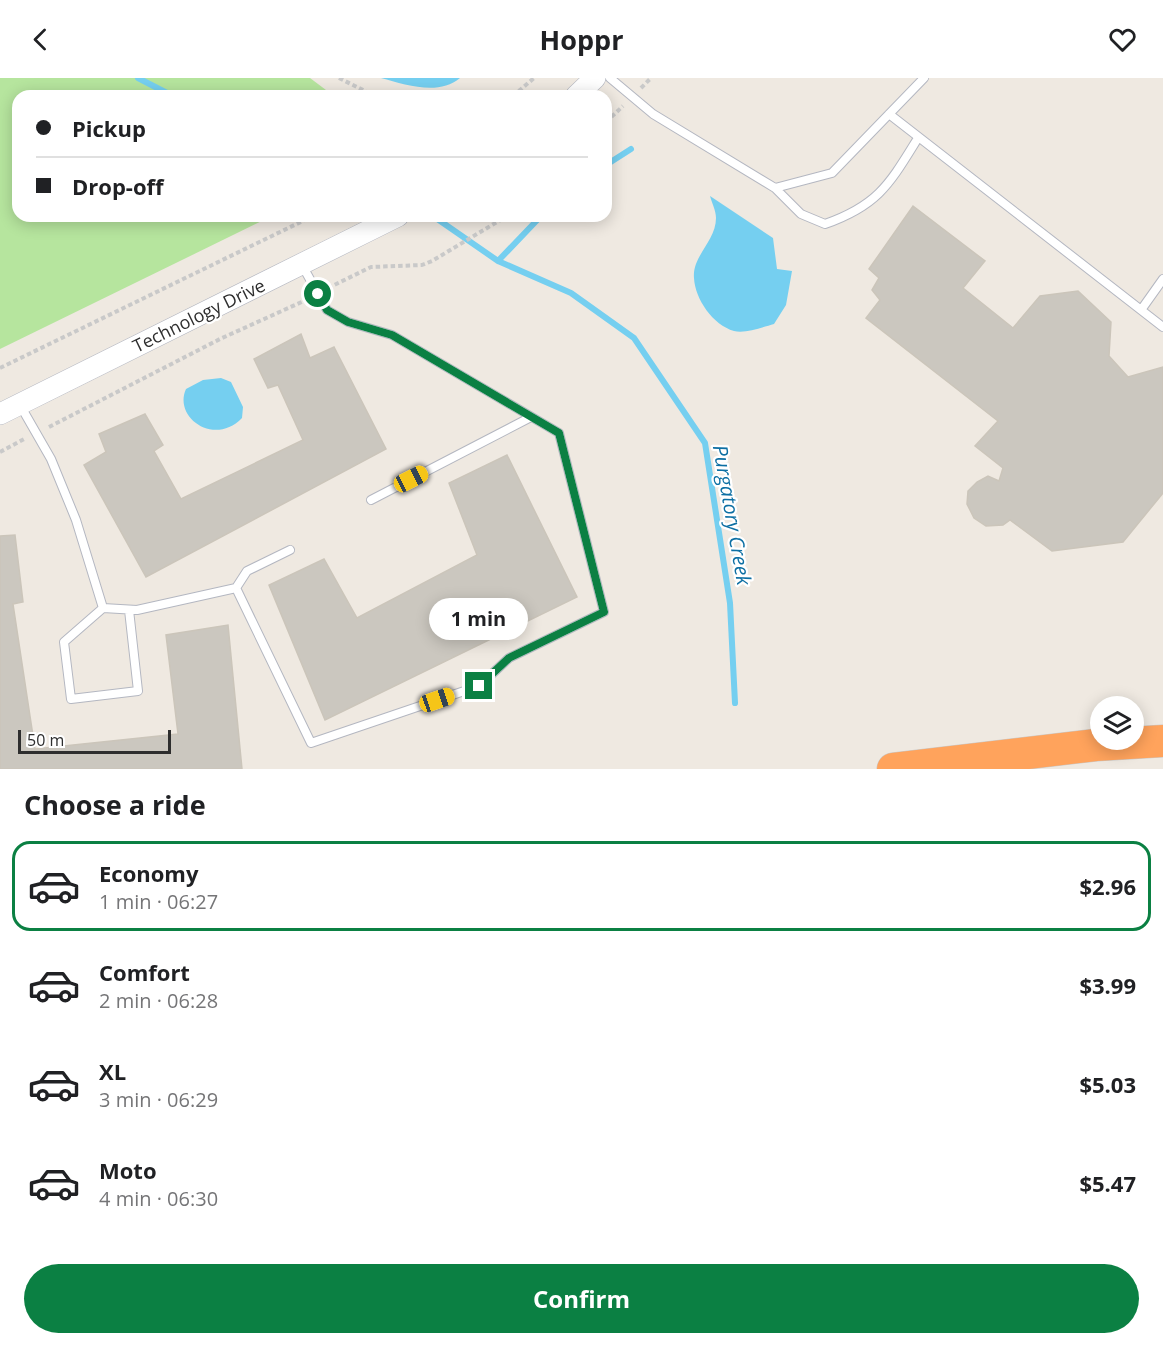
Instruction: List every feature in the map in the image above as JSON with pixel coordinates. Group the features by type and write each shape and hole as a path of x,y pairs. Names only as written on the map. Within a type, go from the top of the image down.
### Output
{"highway":[{"path":"893,769 1063,748 1163,741"}],"street":[{"path":"582,90 595,78"},
{"name":"Technology Drive","path":"0,414 386,222"}],"lane":[{"path":"610,78 653,114 775,188 801,214 825,224 848,216 882,193 918,138"},
{"path":"775,188 832,173 924,78"},
{"path":"889,114 1163,327"},
{"path":"236,588 311,743 479,686 509,658 604,612 559,433 392,335 348,322 327,310 302,265"},
{"path":"1141,310 1163,279"},
{"path":"20,405 51,459 76,520 103,608"},
{"path":"371,500 531,417"},
{"path":"129,610 138,691 71,699 64,642 103,608 129,610 236,588 247,571 290,550"}],"path":[{"path":"339,78 361,90"},
{"path":"520,90 534,78"},
{"path":"0,369 301,222"},
{"path":"0,452 220,339 371,267 413,266 432,261 496,222"}],"green space":[{"path":"0,78 310,78 326,90 12,90 12,222 260,222 0,349"}],"water":[{"path":"381,78 460,78 442,87 432,88 411,86"},
{"path":"710,196 773,238 777,269 792,271 786,305 774,324 738,332 726,328 706,310 698,294 694,270 715,226 716,215"},
{"path":"221,378 231,382 243,407 242,418 220,430 209,429 199,425 185,409 186,389 203,380"}],"building":[{"path":"913,206 985,261 963,288 1013,328 1040,296 1078,291 1111,322 1109,356 1128,377 1163,367 1163,493 1123,542 1052,551 1010,520 1003,525 986,526 974,518 967,504 968,491 988,476 999,481 1003,468 975,446 998,421 866,318 880,300 872,290 879,278 869,269"},
{"path":"301,334 310,358 334,347 386,449 146,577 84,465 106,452 99,434 145,414 163,445 154,451 181,499 303,440 278,385 268,388 254,359"},
{"path":"507,455 577,597 325,720 269,585 324,559 357,618 477,555 449,483"},
{"path":"15,535 23,602 13,604 35,749 178,734 166,635 228,625 242,769 0,769 0,536"}],"waterway":[{"name":"Purgatory Creek","path":"138,78 161,90"},
{"path":"612,161 631,149"},
{"name":"Purgatory Creek","path":"442,222 498,261 571,293 634,338 705,443 730,603 735,703"},
{"path":"498,261 535,222"}],"route":[{"path":"318,294 327,310 348,322 392,335 559,433 604,612 509,658 479,686"}]}
